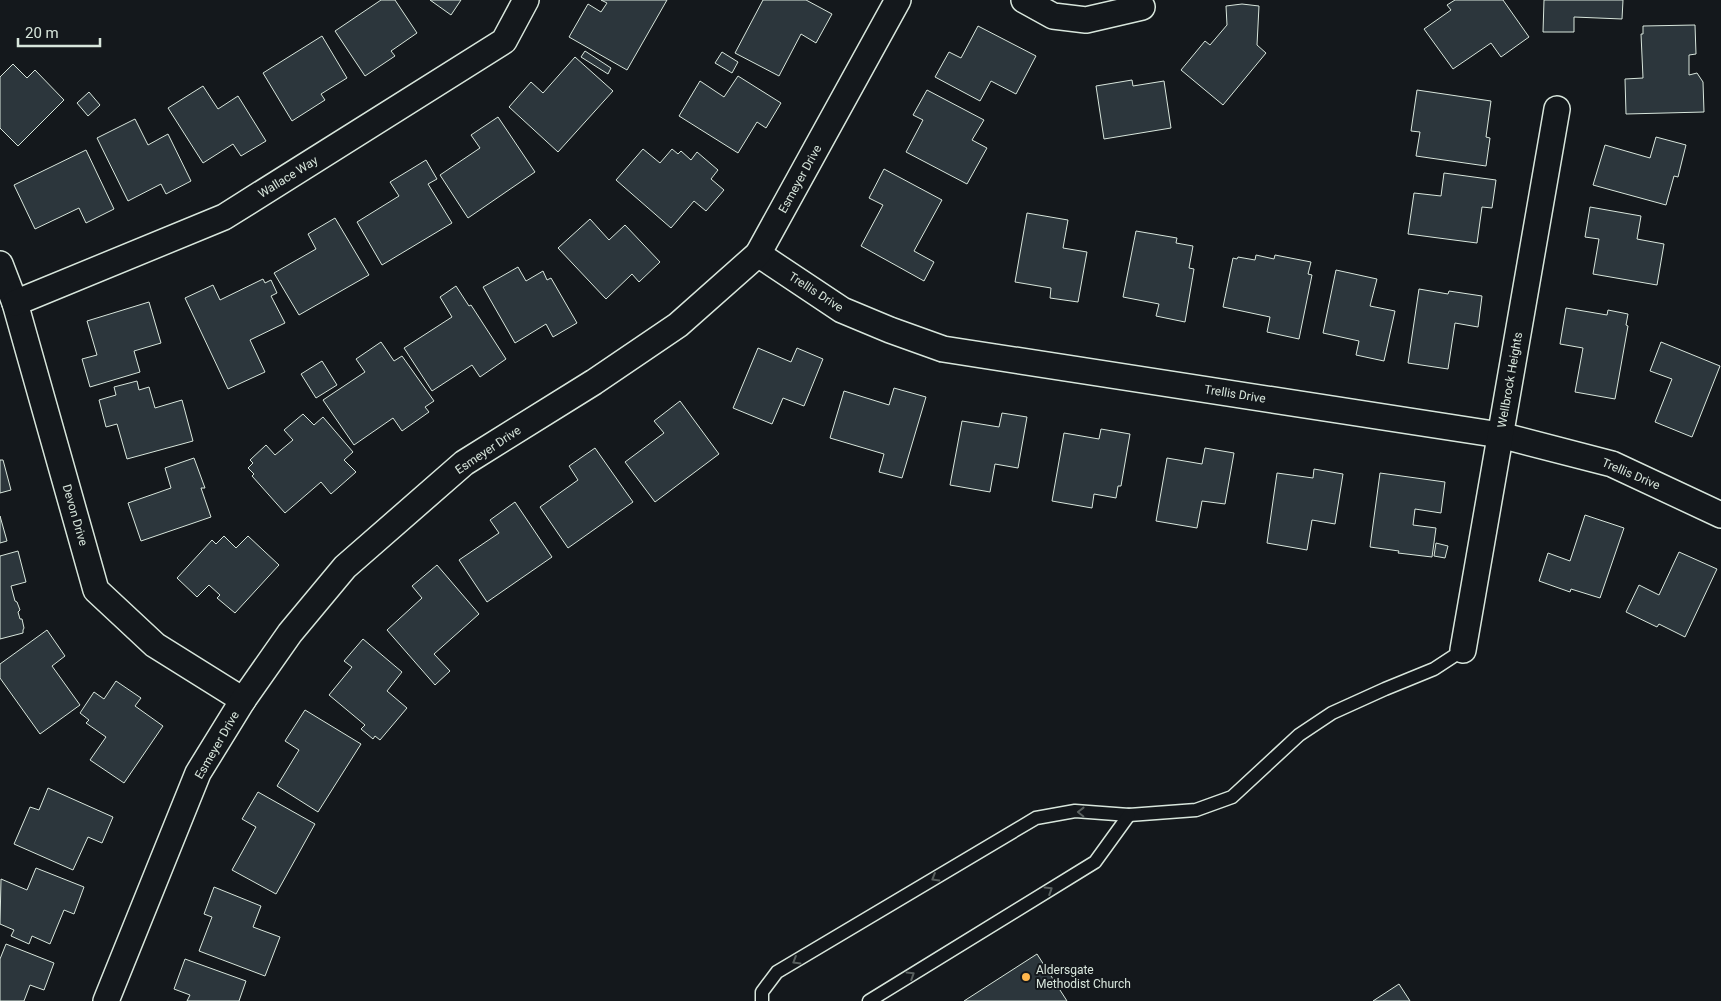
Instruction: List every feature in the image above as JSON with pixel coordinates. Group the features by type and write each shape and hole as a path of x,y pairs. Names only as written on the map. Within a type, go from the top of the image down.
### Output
{"street":[{"name":"Wallace Way","path":"15,303 224,218 504,41 526,0"},
{"name":"Esmeyer Drive","path":"106,1001 198,773 243,700 290,633 345,567 464,463 594,382 678,325 758,254 898,0"},
{"path":"1024,0 1053,16 1086,20 1142,7"},
{"name":"Wellbrock Heights","path":"1464,650 1557,109"},
{"name":"Trellis Drive","path":"758,254 842,310 943,349 1500,436 1612,464 1721,515"},
{"name":"Devon Drive","path":"0,264 15,303 96,590 155,645 243,700"}],"lane":[{"path":"762,1001 762,992 777,972 1036,818 1076,811 1129,815 1196,810 1232,798 1299,735 1332,713 1434,669 1464,650"},
{"path":"869,1001 1095,862 1129,815"}],"building":[{"path":"381,0 395,0 417,33 391,51 395,56 365,76 335,31"},
{"path":"430,0 461,0 451,15"},
{"path":"601,0 667,0 627,70 569,37 588,4 601,12 607,3"},
{"path":"763,0 806,0 832,14 816,43 801,34 779,76 735,53"},
{"path":"1455,0 1503,0 1529,37 1501,57 1491,43 1453,69 1424,29 1451,10 1447,5"},
{"path":"1544,0 1623,0 1622,19 1574,17 1574,32 1543,32"},
{"path":"1242,4 1259,6 1257,45 1266,53 1223,105 1181,70 1205,41 1210,45 1227,25 1226,6"},
{"path":"1695,25 1696,54 1689,55 1689,75 1697,73 1703,82 1704,112 1626,114 1625,79 1643,78 1641,34 1643,34 1643,26"},
{"path":"978,26 1036,56 1016,94 991,81 980,101 935,77 949,52 961,58"},
{"path":"322,36 347,78 321,94 325,100 292,121 263,73"},
{"path":"585,51 611,68 608,74 581,57"},
{"path":"722,52 738,62 732,73 715,63"},
{"path":"575,57 613,91 558,152 509,107 531,82 543,93"},
{"path":"13,64 27,78 35,70 64,100 18,146 0,128 0,77"},
{"path":"738,76 781,103 766,128 757,122 738,153 679,116 700,81 724,97"},
{"path":"1132,80 1133,86 1164,81 1171,128 1104,139 1096,86"},
{"path":"203,86 218,109 238,96 266,141 241,156 233,144 203,163 168,108"},
{"path":"927,90 984,120 972,140 987,148 967,184 906,152 923,120 913,115"},
{"path":"1417,90 1491,101 1486,137 1490,138 1486,166 1416,156 1420,132 1411,131"},
{"path":"89,92 100,105 88,116 77,103"},
{"path":"498,117 535,172 468,218 440,175 480,148 471,135"},
{"path":"135,119 148,145 168,134 191,181 166,194 161,184 128,201 97,138"},
{"path":"1656,137 1686,145 1678,177 1674,176 1666,205 1593,185 1605,145 1650,158"},
{"path":"643,149 660,163 672,149 678,154 681,151 691,160 697,152 718,170 711,179 724,190 706,211 694,201 671,228 616,180"},
{"path":"86,150 114,209 86,223 79,208 35,229 14,185"},
{"path":"426,160 437,179 428,184 452,223 382,265 357,222 399,196 390,182"},
{"path":"884,169 942,200 914,251 934,262 924,281 861,246 883,205 869,198"},
{"path":"1444,173 1496,180 1492,208 1482,207 1477,243 1408,234 1414,193 1441,196"},
{"path":"1590,207 1641,216 1637,239 1664,244 1657,285 1593,274 1599,239 1585,237"},
{"path":"1027,213 1068,220 1063,248 1087,252 1078,302 1050,298 1051,288 1015,282"},
{"path":"335,218 369,275 299,315 274,273 316,249 308,234"},
{"path":"590,219 609,240 625,225 660,262 639,282 632,274 606,299 558,248"},
{"path":"1136,231 1177,238 1176,243 1193,246 1189,268 1194,269 1185,322 1156,316 1159,304 1123,297"},
{"path":"1256,255 1274,259 1275,255 1311,262 1308,274 1312,275 1299,339 1267,332 1270,317 1223,307 1233,258 1255,260"},
{"path":"518,267 526,281 543,271 547,280 551,278 577,323 553,337 546,324 515,343 483,287"},
{"path":"1336,270 1377,279 1370,306 1395,311 1384,361 1356,355 1359,341 1323,333"},
{"path":"263,279 265,283 271,280 277,293 271,296 285,323 250,340 265,372 228,389 185,298 213,285 220,300"},
{"path":"456,286 469,306 471,305 506,359 480,377 472,365 432,391 404,348 452,317 440,297"},
{"path":"1419,289 1448,294 1449,291 1482,296 1478,327 1455,323 1448,369 1408,363"},
{"path":"149,302 161,343 134,351 140,372 90,387 82,359 97,355 87,321"},
{"path":"1566,308 1607,315 1608,310 1628,314 1626,325 1628,326 1615,399 1575,392 1583,348 1560,344"},
{"path":"381,342 394,361 402,356 434,401 425,407 429,412 402,431 393,418 354,445 323,400 365,372 356,359"},
{"path":"1661,342 1720,366 1692,437 1655,422 1672,379 1650,371"},
{"path":"758,348 791,362 797,348 823,359 804,406 783,398 772,424 733,408"},
{"path":"322,361 337,385 316,398 301,374"},
{"path":"137,381 139,390 149,387 155,408 182,400 193,441 127,459 117,424 106,427 99,400 116,395 114,387"},
{"path":"894,388 926,397 902,478 879,472 884,454 830,438 844,391 889,405"},
{"path":"680,401 719,454 655,502 625,462 664,433 654,421"},
{"path":"1002,413 1027,417 1018,468 995,464 990,492 950,485 962,421 999,427"},
{"path":"303,414 314,425 323,417 353,452 344,460 356,472 331,494 321,482 285,513 252,476 254,474 248,468 253,463 250,460 266,445 275,455 293,440 284,430"},
{"path":"1101,429 1130,434 1121,486 1118,486 1116,498 1094,494 1092,508 1052,501 1064,433 1099,439"},
{"path":"595,448 633,502 568,548 540,507 578,480 569,466"},
{"path":"1205,448 1234,453 1225,504 1202,501 1197,528 1156,521 1167,458 1202,464"},
{"path":"194,458 205,488 201,488 211,517 141,541 128,503 171,488 165,468"},
{"path":"0,460 3,460 11,490 0,493"},
{"path":"1314,469 1343,474 1335,524 1312,520 1307,550 1267,543 1277,473 1313,478"},
{"path":"1380,473 1445,482 1441,513 1415,509 1413,525 1436,528 1432,557 1370,547"},
{"path":"515,502 552,557 487,602 459,560 499,533 490,520"},
{"path":"1585,515 1624,528 1600,598 1571,589 1570,592 1539,581 1548,553 1570,561"},
{"path":"0,516 7,541 0,543"},
{"path":"224,536 236,548 248,536 279,565 235,613 217,598 220,595 209,585 197,597 177,578 212,540 216,544"},
{"path":"1436,543 1448,546 1445,558 1434,556"},
{"path":"18,551 26,582 11,586 15,601 20,610 18,612 20,619 22,619 23,633 0,639 0,556"},
{"path":"1679,552 1717,569 1685,637 1659,624 1657,627 1626,612 1639,585 1659,595"},
{"path":"437,565 479,614 434,654 450,671 435,685 387,630 422,598 412,586"},
{"path":"47,630 65,656 52,666 80,705 40,734 0,678 0,664"},
{"path":"363,639 402,672 387,691 407,708 380,740 375,736 373,739 361,729 365,725 329,695 352,667 344,661"},
{"path":"116,681 141,698 135,706 163,726 124,783 90,760 106,737 86,723 89,720 80,713 94,692 104,699"},
{"path":"305,710 361,744 318,812 277,786 299,750 285,741"},
{"path":"48,788 113,817 102,843 88,837 73,870 14,844 30,807 39,810"},
{"path":"258,792 315,824 276,894 232,870 256,827 242,819"},
{"path":"36,868 84,887 74,914 64,910 50,944 32,936 29,944 11,936 14,930 0,924 1,879 27,890"},
{"path":"214,887 261,906 253,927 280,937 265,976 199,951 212,917 204,914"},
{"path":"6,944 54,963 44,990 30,985 24,1001 0,1001 0,959"},
{"name":"Aldersgate Methodist Church","path":"1037,954 1067,1001 964,1001"},
{"path":"185,959 246,981 239,1001 187,1001 190,995 174,989"},
{"path":"1399,984 1410,1001 1373,1001"}],"place":[{"name":"Aldersgate Methodist Church","path":"1026,977"}]}
